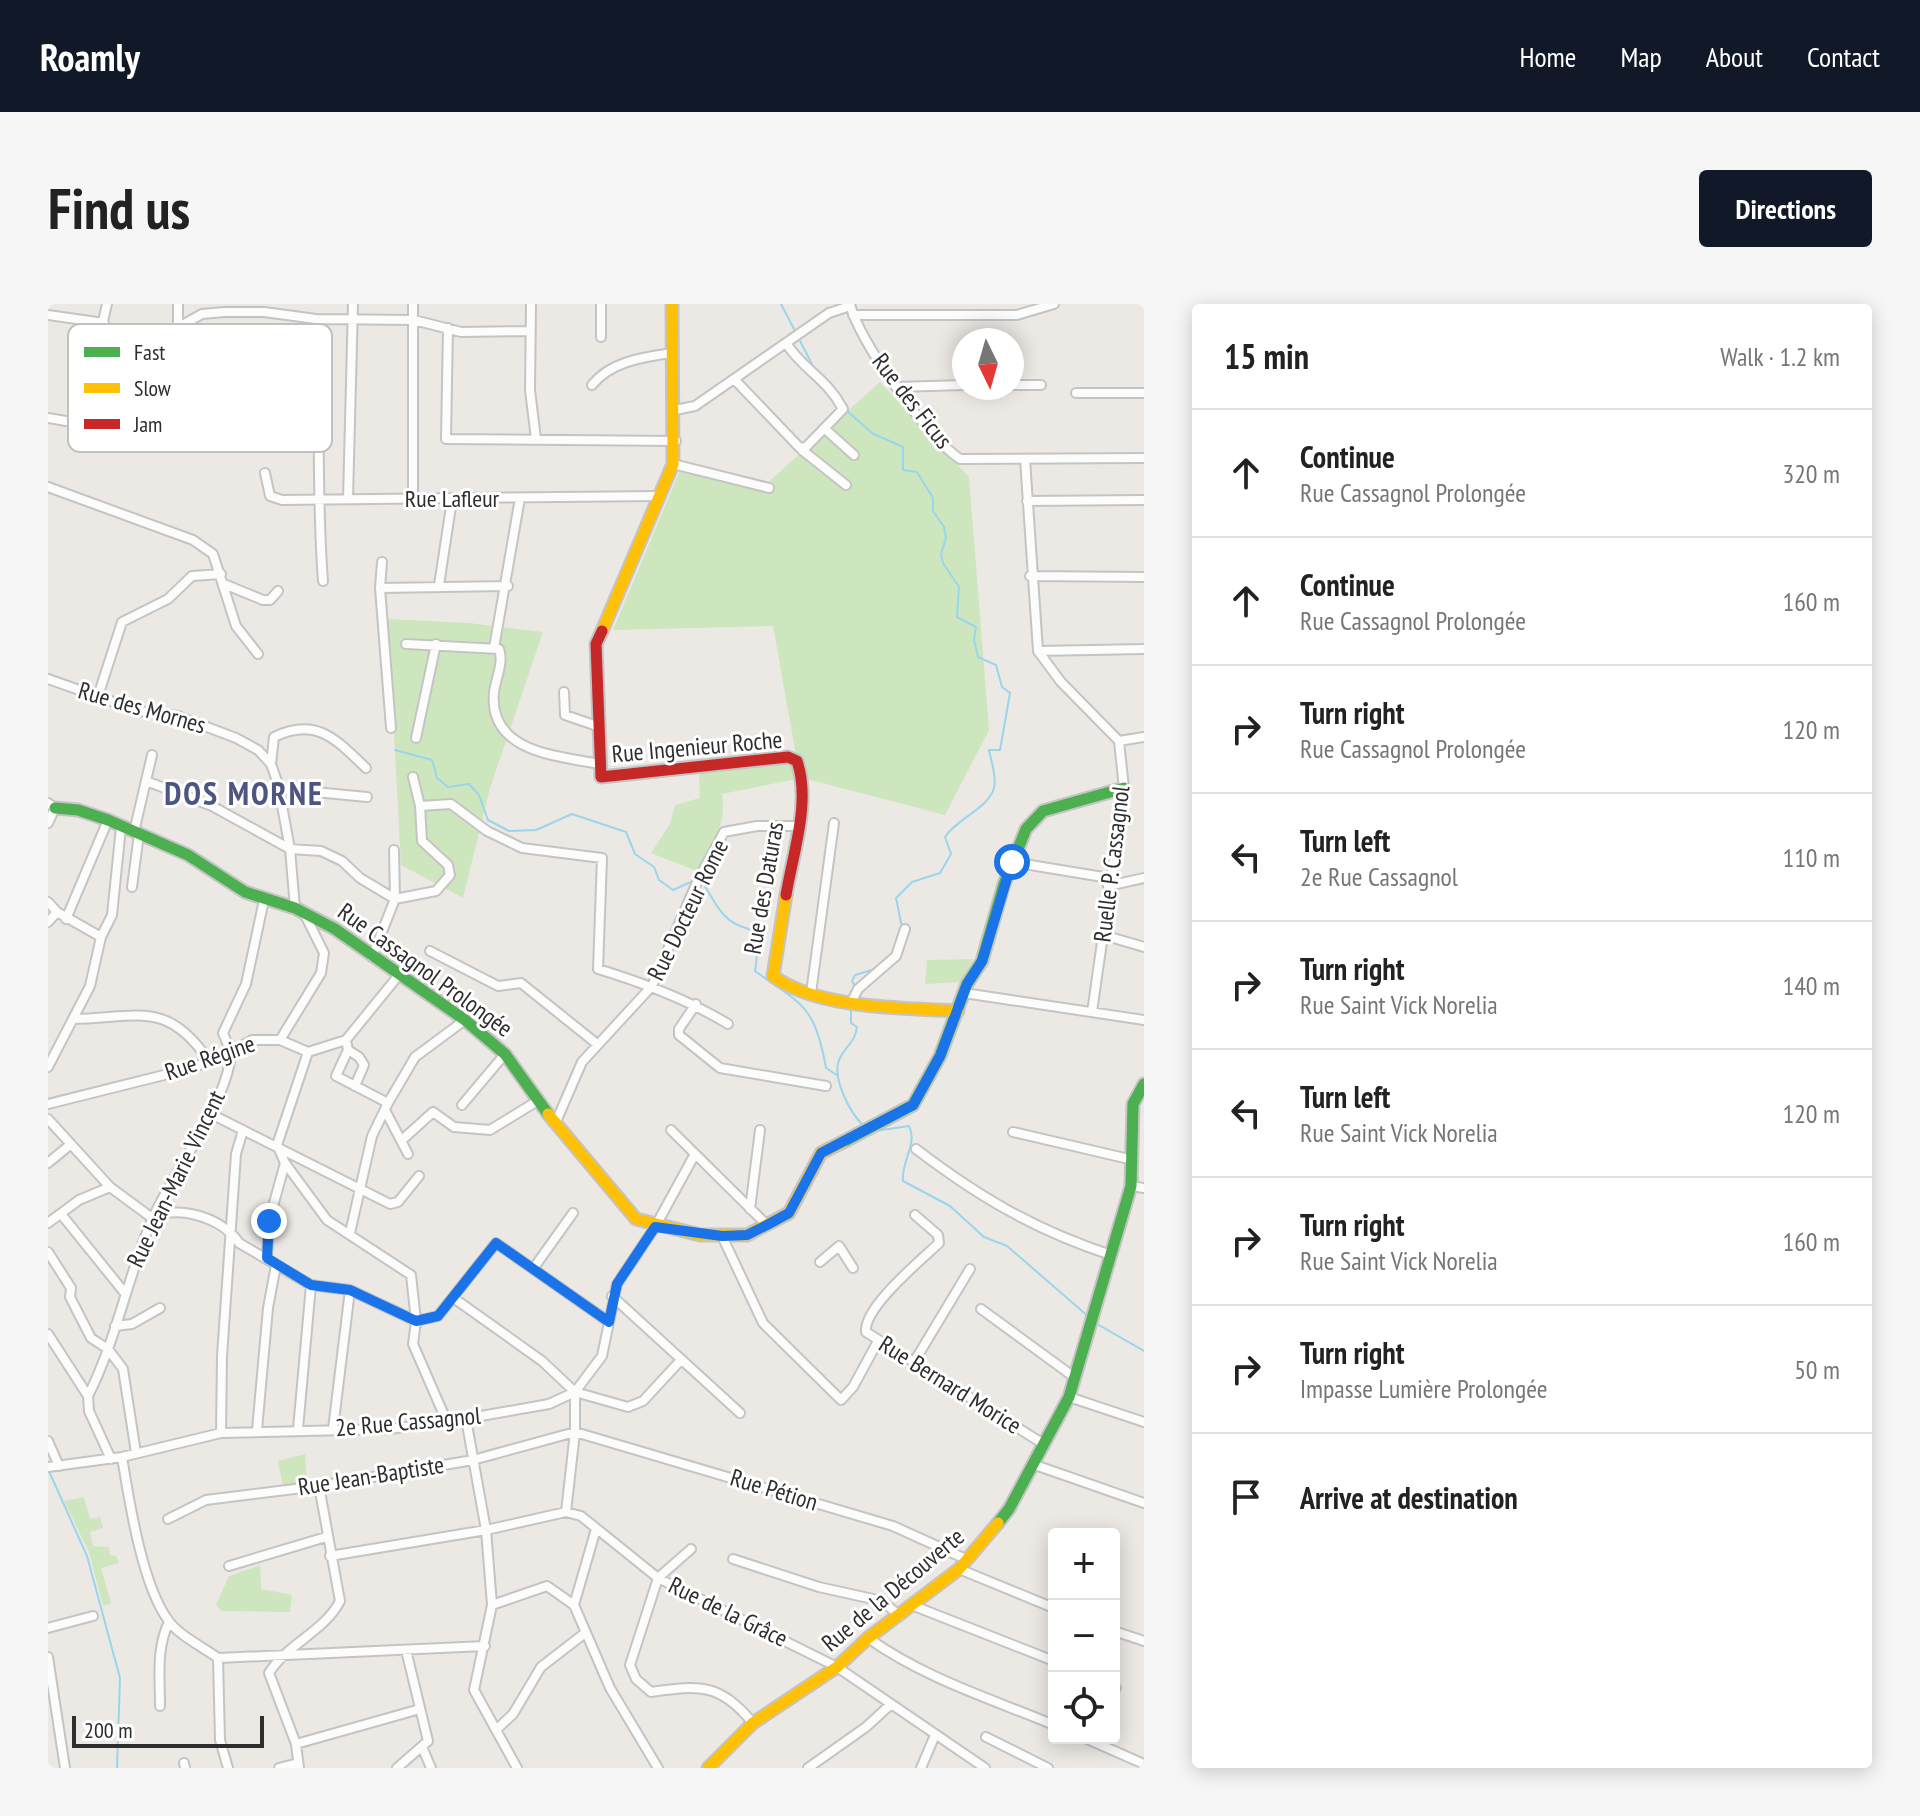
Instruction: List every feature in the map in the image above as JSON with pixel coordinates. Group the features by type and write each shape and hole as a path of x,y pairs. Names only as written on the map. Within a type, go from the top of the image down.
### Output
{"street":[{"path":"48,315 104,323 107,304"},
{"path":"348,499 353,304"},
{"path":"413,304 413,499"},
{"path":"531,304 530,390 536,439"},
{"path":"601,304 601,337"},
{"path":"406,644 494,648 501,652 494,693 497,720 503,731 524,747 600,764 596,655 599,635 673,464 676,441 672,304"},
{"path":"675,410 695,406 829,313 851,309 894,309 1017,315 1054,304"},
{"name":"Rue des Ficus","path":"851,309 897,387 918,415 960,459 1144,458"},
{"path":"184,324 202,314 261,312 316,319 414,320 461,332 530,331"},
{"path":"316,319 316,324"},
{"path":"448,328 446,439 676,441"},
{"path":"793,338 799,363 826,382 843,407 802,450"},
{"path":"592,385 603,374 633,360 672,353"},
{"path":"734,379 802,450 846,485"},
{"path":"897,387 952,385"},
{"path":"1024,385 1041,385"},
{"path":"1076,393 1144,393"},
{"path":"48,418 68,421"},
{"path":"825,429 854,455"},
{"path":"321,452 317,499 323,581"},
{"path":"1025,459 1030,576 1038,651 1061,682 1119,741 1144,737"},
{"path":"673,464 769,488"},
{"name":"Rue Lafleur","path":"265,473 266,490 275,499 660,496"},
{"path":"48,487 193,540 213,554 236,626 258,654"},
{"path":"494,648 508,586 520,498"},
{"path":"439,585 452,500"},
{"path":"1027,501 1144,500"},
{"path":"382,562 380,588 391,728"},
{"path":"97,699 122,622 168,599 192,576 221,574"},
{"path":"1030,576 1144,577"},
{"path":"224,584 263,600 274,597 278,591"},
{"path":"380,588 508,586"},
{"path":"416,738 436,644"},
{"path":"1038,651 1144,649"},
{"name":"Rue des Mornes","path":"48,679 97,699 201,724 236,738 271,764"},
{"path":"564,692 565,715 600,727"},
{"path":"300,911 278,784 271,764 274,737 316,730 331,734 366,768"},
{"name":"Ruelle P. Cassagnol","path":"1092,1012 1124,788 1119,741"},
{"path":"132,887 137,833 152,755"},
{"name":"Rue Ingenieur Roche","path":"600,764 601,777 788,757 797,761"},
{"name":"Rue des Daturas","path":"797,761 803,779 773,976 779,984 792,990 852,1001 958,1011"},
{"path":"146,781 212,806 290,849 321,851 342,861 360,878 395,899 436,891 450,875 448,865 422,841 420,806 413,777"},
{"path":"278,784 284,789 367,797"},
{"name":"Rue Cassagnol Prolongée","path":"51,806 78,810 108,820 195,858 245,892 300,911 335,929 465,1020 505,1054 555,1124 636,1219 655,1227 722,1236 747,1235 789,1213 821,1153 865,1128 894,1118 913,1105 964,993 982,961 1012,862 1026,829 1043,811 1124,788"},
{"path":"420,806 451,804 487,831 522,848 602,858 598,969 696,1004 728,1024"},
{"path":"48,823 51,806"},
{"path":"66,919 108,820"},
{"path":"811,993 834,823"},
{"name":"Rue Docteur Rome","path":"555,1124 582,1062 652,986 698,880 724,832 757,826 797,826"},
{"path":"48,1067 49,1056 90,986 101,937 112,915 121,827"},
{"path":"372,957 395,899 394,850"},
{"path":"1012,862 1109,882 1144,878"},
{"name":"Rue Jean-Marie Vincent","path":"88,1396 108,1349 124,1292 152,1218 209,1113 230,1065 231,1053 223,1033 246,984 264,900"},
{"path":"48,902 66,919 101,937"},
{"name":"Rue Régine","path":"48,1104 209,1061 231,1053 252,1040 280,1040 321,973 324,953 300,911"},
{"path":"48,922 57,912"},
{"path":"852,1001 858,989 898,954 905,929"},
{"path":"1103,935 1144,947"},
{"path":"430,951 498,986 521,983 597,1044"},
{"path":"280,1040 308,1052 346,1040 398,976"},
{"path":"964,993 1144,1020"},
{"path":"696,1004 679,1029 679,1035 716,1066 826,1086"},
{"path":"73,1019 138,1013 164,1018 188,1032 209,1061"},
{"path":"350,1233 372,1136 386,1107 415,1057 465,1020"},
{"path":"346,1040 348,1050 364,1065 355,1086"},
{"path":"348,1050 336,1076 386,1107 408,1154"},
{"path":"308,1052 277,1145 285,1163 327,1220 408,1270 416,1321 413,1344 447,1422"},
{"path":"462,1105 505,1054"},
{"name":"Rue de la Découverte","path":"708,1768 753,1723 837,1667 868,1638 914,1606 964,1564 1009,1509 1069,1397 1131,1186 1129,1159 1133,1104 1144,1084"},
{"path":"402,1140 433,1112 454,1127 490,1130 539,1100"},
{"path":"209,1113 301,1157 358,1190 394,1204 419,1176"},
{"path":"48,1119 110,1187 152,1218 166,1211 189,1213 231,1231 239,1243 311,1285 350,1290 416,1321 438,1316 455,1299 492,1244 497,1244 609,1322"},
{"path":"221,1433 236,1154 243,1130"},
{"path":"671,1130 767,1225"},
{"path":"750,1209 760,1130"},
{"path":"1013,1132 1129,1159"},
{"path":"1130,1142 1144,1144"},
{"path":"48,1163 71,1144"},
{"path":"916,1149 972,1192 1021,1219 1111,1255"},
{"path":"330,1556 486,1530 566,1512 575,1432 575,1392 602,1356 612,1296 695,1154"},
{"path":"291,1172 301,1157"},
{"path":"267,1258 269,1221 285,1163"},
{"path":"1131,1186 1144,1188"},
{"path":"48,1223 79,1200 110,1187"},
{"path":"533,1269 573,1213"},
{"path":"61,1214 124,1292"},
{"name":"Rue Bernard Morice","path":"915,1215 938,1235 940,1241 867,1318 866,1332 1045,1445"},
{"path":"722,1236 763,1323 841,1400 853,1387 878,1341"},
{"path":"820,1262 839,1246 853,1268"},
{"path":"48,1252 71,1288 70,1297 91,1338 108,1349 123,1369 136,1453"},
{"path":"257,1430 268,1308 276,1265"},
{"path":"914,1362 970,1269"},
{"path":"298,1429 311,1285"},
{"path":"333,1429 350,1290"},
{"path":"612,1296 740,1413"},
{"path":"455,1299 542,1361 575,1392 628,1407 643,1401 680,1361"},
{"path":"115,1326 132,1324 160,1308"},
{"path":"981,1309 1074,1377"},
{"path":"48,1334 88,1396 89,1411 111,1459"},
{"name":"2e Rue Cassagnol","path":"53,1467 122,1457 221,1433 388,1429 447,1422 549,1404 575,1392"},
{"path":"1069,1397 1144,1422"},
{"path":"466,1419 486,1530 492,1605 474,1690 516,1768"},
{"name":"Rue Jean-Baptiste","path":"168,1519 206,1500 319,1486 473,1460 575,1432"},
{"name":"Rue Pétion","path":"575,1432 893,1526 964,1564"},
{"path":"48,1441 53,1467"},
{"path":"122,1457 130,1505 156,1598 169,1622 218,1658 279,1658 485,1646"},
{"path":"1035,1465 1144,1503"},
{"path":"279,1768 298,1766 296,1744 269,1673 279,1658 335,1610 340,1589 326,1537 319,1486"},
{"name":"Rue de la Grâce","path":"566,1512 581,1516 658,1578 837,1667 985,1768"},
{"path":"574,1605 596,1529"},
{"path":"229,1566 326,1537"},
{"path":"691,1549 658,1578 630,1665 636,1679 651,1692 694,1686 714,1690 733,1699 753,1723"},
{"path":"733,1559 819,1587 882,1601 900,1616"},
{"path":"964,1564 1048,1605"},
{"path":"492,1605 547,1586 574,1605 625,1715 658,1768"},
{"path":"914,1606 1048,1659"},
{"path":"48,1628 93,1616"},
{"path":"160,1706 161,1646 169,1622"},
{"path":"496,1730 513,1714 541,1667 585,1633"},
{"path":"1120,1633 1144,1641"},
{"path":"868,1638 902,1662 957,1689 1048,1723"},
{"path":"397,1768 423,1749 428,1741 406,1650"},
{"path":"48,1657 65,1768"},
{"path":"218,1658 220,1740 228,1768"},
{"path":"808,1768 866,1727 890,1705"},
{"path":"296,1744 420,1709"},
{"path":"921,1768 935,1735"},
{"path":"986,1737 1048,1768"},
{"path":"1099,1744 1144,1764"},
{"path":"423,1749 431,1768"}],"green space":[{"path":"880,382 969,477 989,730 945,815 807,779 796,755 773,626 613,630 683,463 766,484"},
{"path":"388,619 469,623 543,632 490,788 463,898 401,865"},
{"path":"790,759 796,779 722,794 720,825 697,871 651,853 670,824 675,805 700,798 699,769"},
{"path":"973,959 961,982 925,984 927,960"},
{"path":"305,1454 307,1482 283,1486 278,1461"},
{"path":"84,1497 90,1519 100,1517 103,1528 90,1532 93,1546 109,1547 110,1555 116,1556 119,1563 101,1568 111,1603 103,1606 89,1552 64,1501"},
{"path":"260,1565 261,1589 292,1595 290,1612 222,1611 216,1605 229,1576"}],"waterway":[{"path":"781,304 795,331"},
{"path":"798,337 815,370"},
{"path":"846,410 872,433 903,447 903,470 917,472 933,498 933,511 944,527 946,538 941,554 943,563 959,587 957,617 976,627 974,640 978,657 996,665 1002,687 1010,693 1000,750 989,750 995,779 991,795 945,837 951,854 940,873 912,882 896,898 902,927"},
{"path":"395,750 432,760 437,778 448,787 469,784 479,795 488,820 509,831 536,830 572,814 626,832 635,854 654,867 659,880 673,890 693,881"},
{"path":"702,882 723,914 755,934 755,971 805,1009 817,1032 826,1068 838,1076"},
{"path":"856,987 852,981 855,975 875,969"},
{"path":"851,1008 851,1023 857,1027 837,1067 848,1104 863,1125"},
{"path":"875,1131 909,1126 912,1139 903,1181 950,1206 984,1237 1007,1246 1089,1317"},
{"path":"1097,1324 1144,1351"},
{"path":"48,1469 87,1556 120,1678 117,1768"}],"traffic: fast":[{"path":"843,1142 913,1105 940,1056 967,984 982,961 1004,884 1026,829 1043,811 1124,788"},
{"path":"55,808 78,810 108,820 188,855 245,892 295,908 335,929 465,1020 505,1054 548,1114"},
{"path":"998,1523 1009,1509 1069,1397 1131,1186 1133,1104 1144,1084"}],"traffic: slow":[{"path":"602,631 673,464 672,304"},
{"path":"786,895 773,976 791,987 837,1001 958,1011"},
{"path":"548,1114 636,1219 700,1235 747,1235 789,1213 821,1153 843,1142"},
{"path":"708,1768 753,1723 837,1667 868,1638 959,1569 998,1523"}],"traffic: jam":[{"path":"602,631 596,644 601,777 788,757 797,761 802,810 786,895"}],"district":[{"name":"DOS MORNE","path":"244,794"}],"route":[{"path":"269,1221 267,1258 276,1265 311,1285 350,1290 416,1321 438,1316 455,1299 492,1244 496,1243 609,1322 612,1296 617,1284 655,1227 700,1235 747,1235 789,1213 821,1153 870,1125 894,1118 913,1105 940,1056 967,984 982,961 1012,862"}]}
